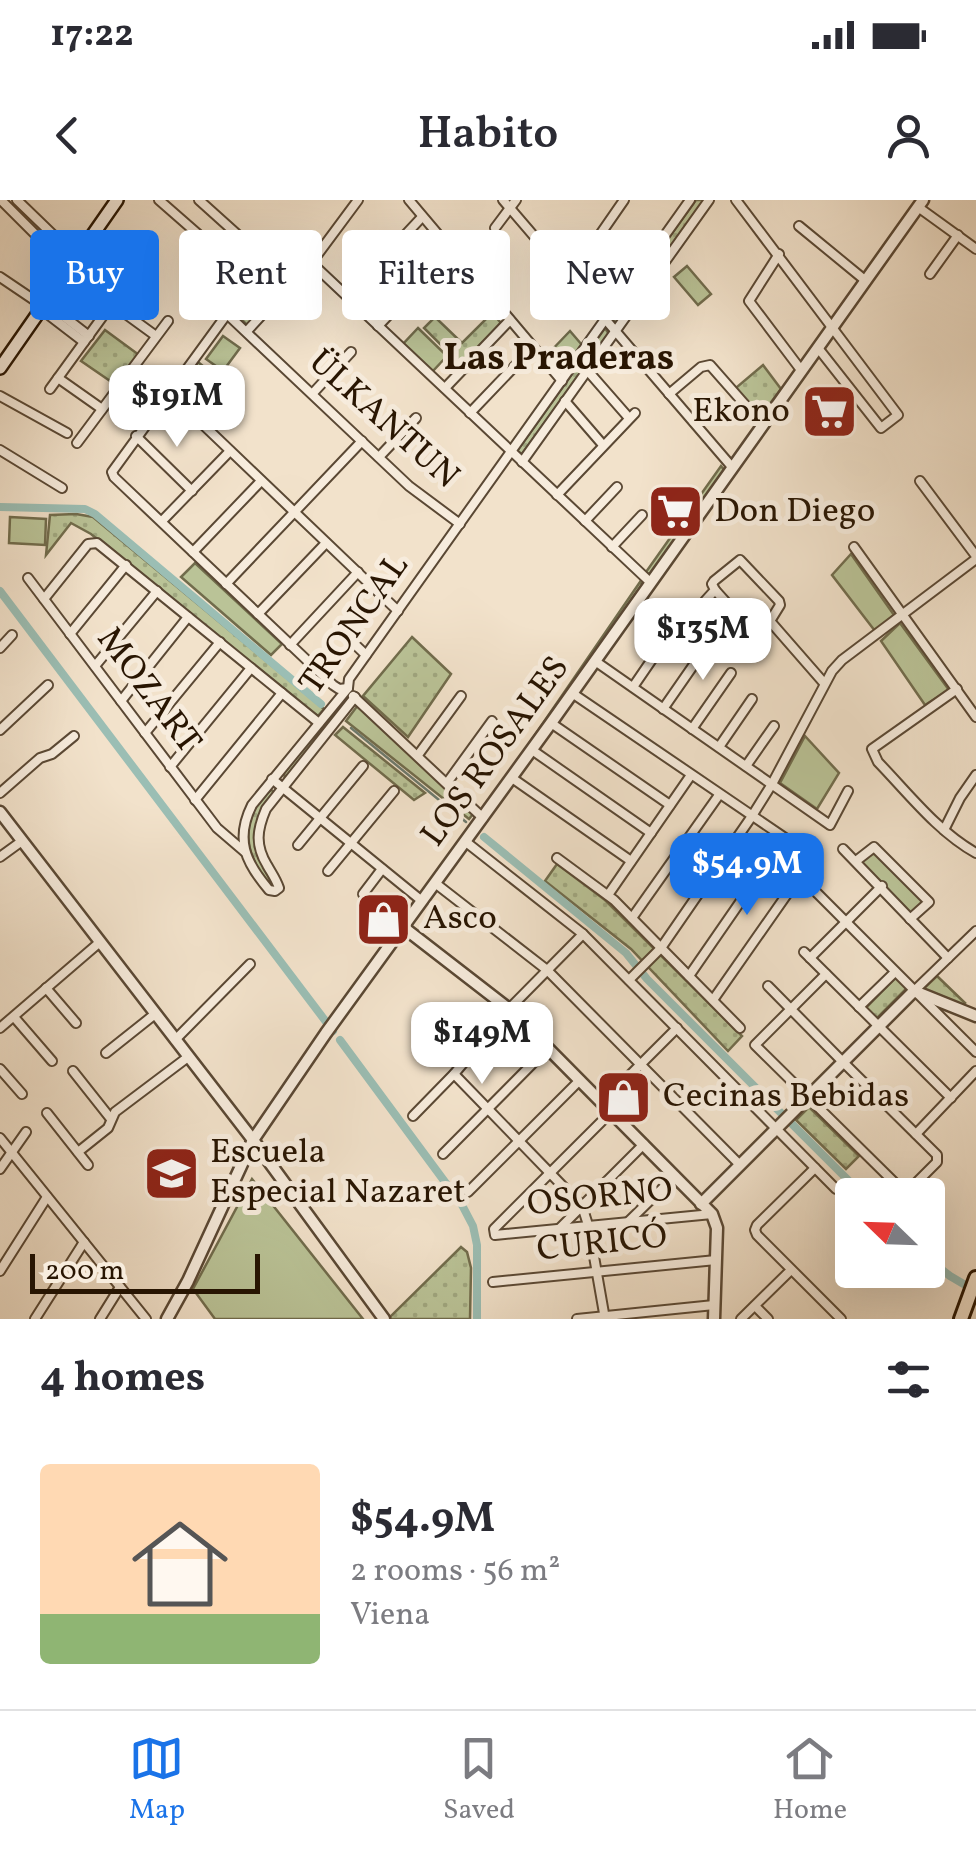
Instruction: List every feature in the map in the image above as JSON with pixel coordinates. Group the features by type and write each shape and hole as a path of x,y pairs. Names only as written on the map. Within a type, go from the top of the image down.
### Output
{"main road":[{"path":"96,230 117,200"},
{"path":"0,368 33,320"},
{"path":"961,1319 976,1278"}],"street":[{"path":"1,200 35,230"},
{"path":"16,200 43,230"},
{"path":"158,200 194,230"},
{"path":"200,200 234,230"},
{"path":"322,249 358,200"},
{"path":"409,200 433,230"},
{"path":"603,230 624,200"},
{"name":"TRONCAL","path":"669,230 690,200"},
{"path":"522,462 709,200"},
{"path":"736,200 898,415 881,428 818,348"},
{"path":"495,228 510,203 532,230"},
{"path":"920,204 976,249"},
{"name":"LOS ROSALES","path":"167,1319 253,1140 920,204"},
{"path":"410,230 422,217"},
{"path":"799,226 866,280"},
{"path":"930,274 958,235"},
{"path":"779,254 749,301 802,370"},
{"path":"322,271 342,290"},
{"path":"0,277 30,297"},
{"path":"62,320 87,339"},
{"path":"50,389 101,320"},
{"path":"134,320 156,336"},
{"path":"223,320 113,468 114,477 333,686 348,688 483,818"},
{"name":"ÜLKANTUN","path":"234,320 418,493 460,524"},
{"path":"247,331 257,320"},
{"path":"372,320 650,582"},
{"path":"378,326 384,320"},
{"path":"444,388 510,320 562,381"},
{"path":"606,320 732,466"},
{"name":"TRONCAL","path":"244,827 252,804 348,688 349,680 606,320"},
{"path":"77,443 168,321"},
{"path":"470,413 533,347"},
{"path":"313,393 350,352"},
{"path":"670,394 701,367 710,365 762,424"},
{"path":"557,494 632,415 587,370"},
{"path":"58,378 102,409"},
{"path":"170,393 398,611"},
{"path":"0,396 67,433"},
{"path":"565,401 604,446"},
{"path":"379,457 416,418"},
{"path":"136,436 192,491"},
{"path":"226,584 362,441"},
{"path":"0,450 62,488"},
{"path":"162,521 230,450"},
{"path":"193,552 261,481"},
{"path":"632,977 661,948 752,816 824,683 842,660 976,558 920,481"},
{"path":"585,521 616,487"},
{"path":"612,547 642,515"},
{"path":"258,614 326,543"},
{"path":"44,599 88,544 99,544 319,723"},
{"path":"854,547 976,717"},
{"path":"716,590 706,598 706,604 746,646 759,639 778,611 779,601 740,560 712,584 759,639"},
{"path":"70,634 126,566"},
{"path":"290,644 358,572"},
{"name":"MOZART","path":"28,578 195,800 225,836 245,852"},
{"path":"95,666 157,591"},
{"path":"120,701 188,617"},
{"path":"632,687 681,617"},
{"path":"769,620 824,683"},
{"path":"342,632 366,656"},
{"path":"0,648 12,635"},
{"path":"663,708 713,637"},
{"path":"145,733 220,642"},
{"path":"594,661 830,824 848,791"},
{"path":"170,767 251,668"},
{"path":"692,728 731,672"},
{"path":"0,730 48,685"},
{"path":"957,689 872,749 878,762 944,830 976,852"},
{"path":"195,800 282,693"},
{"path":"572,693 812,857 712,1000"},
{"path":"418,755 461,696"},
{"name":"TRONCAL","path":"245,852 267,888 279,888 262,855 258,827 266,809 355,697"},
{"path":"719,747 752,700"},
{"path":"448,782 492,722"},
{"path":"552,723 670,804"},
{"path":"746,766 774,726"},
{"path":"0,793 40,758 52,754 74,736"},
{"path":"532,750 651,832"},
{"path":"298,846 362,766"},
{"path":"608,895 691,775"},
{"path":"944,830 976,775"},
{"path":"512,778 631,861"},
{"path":"272,779 422,902"},
{"path":"328,871 394,791"},
{"path":"632,918 719,794"},
{"path":"0,812 253,1140 384,1319"},
{"path":"225,836 244,827 245,852"},
{"path":"0,858 22,841"},
{"path":"466,842 632,977 676,1028 782,1123 835,1188"},
{"path":"733,844 792,886"},
{"path":"856,861 874,847 929,902 910,918"},
{"path":"843,849 948,958"},
{"path":"558,858 608,895 740,1028"},
{"path":"689,976 766,866"},
{"path":"363,894 382,869"},
{"path":"435,884 548,970 740,1165"},
{"path":"882,886 807,954 951,1098"},
{"path":"817,893 976,1052"},
{"path":"404,927 509,1009 712,1214 717,1225 714,1319"},
{"path":"701,1204 976,932"},
{"path":"413,1116 583,934"},
{"path":"0,1028 100,942"},
{"path":"175,1040 250,964"},
{"path":"859,1007 895,972"},
{"path":"768,986 790,1009 843,1062 916,1134 938,1158 905,1190 755,1045 790,1009 826,974"},
{"path":"46,988 76,1023"},
{"path":"914,992 971,1014 976,1002"},
{"path":"106,1053 156,1014"},
{"path":"14,1017 52,1061"},
{"path":"603,1102 676,1028"},
{"path":"444,1154 548,1048"},
{"path":"78,1152 108,1128 114,1112 188,1056"},
{"path":"0,1068 22,1094"},
{"path":"74,1071 111,1119"},
{"path":"916,1134 976,1072"},
{"path":"454,1074 582,1206 605,1318"},
{"path":"468,1192 580,1080"},
{"path":"551,1172 612,1111"},
{"path":"47,1113 88,1165"},
{"path":"0,1169 26,1132"},
{"path":"2,1143 146,1319"},
{"path":"557,1231 644,1144"},
{"path":"244,1160 271,1164"},
{"path":"815,1168 755,1230 840,1319"},
{"name":"OSORNO","path":"551,1172 494,1229 494,1234 712,1214"},
{"path":"628,1224 675,1176"},
{"path":"0,1271 48,1197"},
{"path":"35,1319 84,1242"},
{"name":"CURICÓ","path":"493,1282 716,1260"},
{"path":"742,1319 792,1270"},
{"path":"100,1319 120,1287"},
{"path":"577,1319 714,1305"},
{"path":"755,1306 768,1319"}],"green space":[{"path":"696,200 704,200 670,248 670,236"},
{"path":"687,266 711,294 698,305 674,277"},
{"path":"432,320 438,320 462,343 485,320 501,323 461,365 424,328"},
{"path":"418,328 447,356 432,372 403,344"},
{"path":"605,328 609,334 522,454 517,451"},
{"path":"105,330 139,355 116,385 81,361"},
{"path":"570,331 582,345 560,376 546,356"},
{"path":"223,336 240,348 223,371 206,359"},
{"path":"198,362 220,380 192,409 175,394"},
{"path":"763,365 781,389 757,421 731,392"},
{"path":"721,466 725,471 651,576 646,572"},
{"path":"50,515 93,517 324,709 317,717 91,534 71,523 46,555"},
{"path":"10,517 46,519 45,545 9,543"},
{"path":"851,554 894,615 875,631 832,575"},
{"path":"195,563 282,644 271,655 181,577"},
{"path":"640,582 644,586 533,745 530,742"},
{"path":"900,623 949,690 925,705 881,641"},
{"path":"412,637 451,674 408,737 363,696"},
{"path":"341,701 344,708 285,779 284,773"},
{"path":"358,705 468,805 473,814 469,819 346,721"},
{"path":"343,727 425,793 414,800 335,735"},
{"path":"805,736 839,773 817,809 780,783"},
{"path":"271,790 273,796 256,837 274,887 256,865 248,839 253,813"},
{"path":"874,851 925,901 911,914 861,862"},
{"path":"557,864 605,900 742,1036 728,1051 631,949 545,881"},
{"path":"937,976 965,1003 960,1007 920,992"},
{"path":"896,977 908,987 875,1020 865,1009"},
{"path":"809,1107 859,1156 846,1169 796,1120"},
{"path":"252,1179 363,1319 215,1319 193,1289"},
{"path":"461,1247 467,1252 471,1268 470,1319 388,1319"}],"waterway":[{"path":"0,507 85,509 95,514 321,704"},
{"path":"0,591 333,1031"},
{"path":"351,728 466,822"},
{"path":"484,837 626,953 647,979 846,1178"},
{"path":"340,1040 462,1205 473,1226 477,1245 477,1319"},
{"path":"945,1272 972,1289"}],"place":[{"name":"Ekono","path":"829,412"},
{"name":"Don Diego","path":"675,512"},
{"name":"Asco","path":"384,919"},
{"name":"Cecinas Bebidas","path":"624,1097"},
{"name":"Escuela Especial Nazaret","path":"171,1173"}],"district":[{"name":"Las Praderas","path":"559,359"}]}
